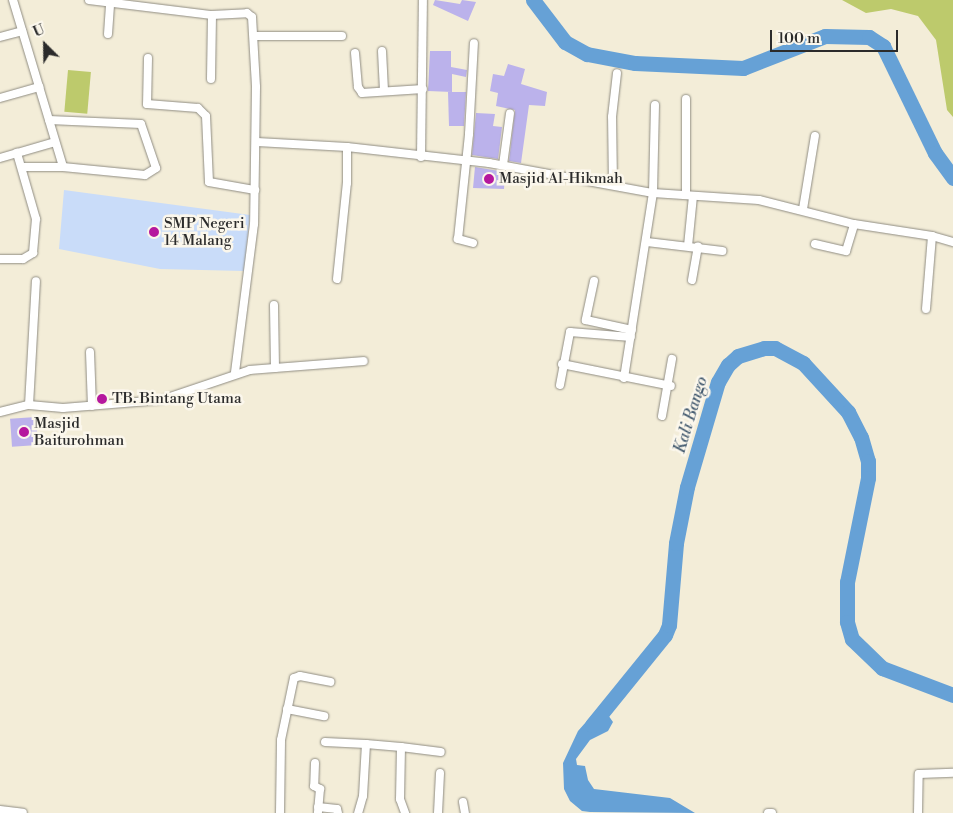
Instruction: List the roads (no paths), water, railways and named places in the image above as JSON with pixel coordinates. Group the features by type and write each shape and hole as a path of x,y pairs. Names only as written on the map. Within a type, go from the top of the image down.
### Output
{"street":[{"path":"13,0 63,167"},
{"path":"89,0 212,15 249,14 254,36 257,142 250,261 235,373"},
{"path":"421,156 423,0"},
{"path":"108,34 110,2"},
{"path":"210,79 212,15"},
{"path":"0,37 22,31"},
{"path":"254,36 342,36"},
{"path":"473,243 459,241 474,43"},
{"path":"382,51 384,91"},
{"path":"355,53 361,92 423,89"},
{"path":"148,58 146,108 201,110 207,120 209,182 255,190"},
{"path":"613,185 612,117 617,73"},
{"path":"0,98 39,86"},
{"path":"686,99 690,196 688,246"},
{"path":"624,378 647,242 653,193 655,106"},
{"path":"503,165 510,113"},
{"path":"22,167 63,167 145,175 154,171 156,164 141,124 49,120"},
{"path":"803,209 815,136"},
{"path":"0,158 55,142"},
{"path":"257,142 347,147 503,165 653,193 760,200 803,209 854,224 932,236 953,242"},
{"path":"337,279 347,184 347,147"},
{"path":"0,259 23,259 33,253 36,219 17,153"},
{"path":"815,244 846,251 854,224"},
{"path":"926,309 932,236"},
{"path":"647,242 722,251"},
{"path":"692,280 698,247"},
{"path":"29,405 36,281"},
{"path":"594,281 586,320 632,334"},
{"path":"274,305 275,368"},
{"path":"560,385 562,364 572,331 632,334"},
{"path":"90,352 92,406"},
{"path":"662,416 669,386 672,360"},
{"path":"0,412 29,405 92,406 161,400 235,373 275,368 364,362"},
{"path":"562,364 669,386"},
{"path":"280,813 281,740 295,677 330,682"},
{"path":"287,709 324,716"},
{"path":"325,742 401,747 441,752"},
{"path":"358,813 363,796 366,744"},
{"path":"401,747 400,798 405,813"},
{"path":"315,763 314,786 320,789 318,810 337,809 338,813"},
{"path":"438,813 440,773"},
{"path":"918,813 919,774 953,773"},
{"path":"463,802 465,813"},
{"path":"0,810 23,813"},
{"path":"768,812 772,813"}],"water":[{"path":"601,705 613,722 608,731 590,740 576,759 577,765 585,766 588,780 594,789 670,798 695,813 590,812 582,811 570,801 564,789 563,763 578,731"}],"waterway":[{"name":"Kali Bango","path":"533,0 565,42 587,54 635,63 743,68 825,36 869,37 883,46 935,153 953,178"},
{"name":"Kali Bango","path":"592,725 665,635 669,625 676,543 687,487 718,382 728,365 738,356 764,348 775,348 803,363 848,412 861,437 868,461 868,478 847,582 847,622 852,639 882,668 953,695"}],"place":[{"name":"Masjid Al-Hikmah","path":"489,179"},
{"name":"SMP Negeri 14 Malang","path":"154,232"},
{"name":"TB. Bintang Utama","path":"102,399"},
{"name":"Masjid Baiturohman","path":"24,432"}]}
